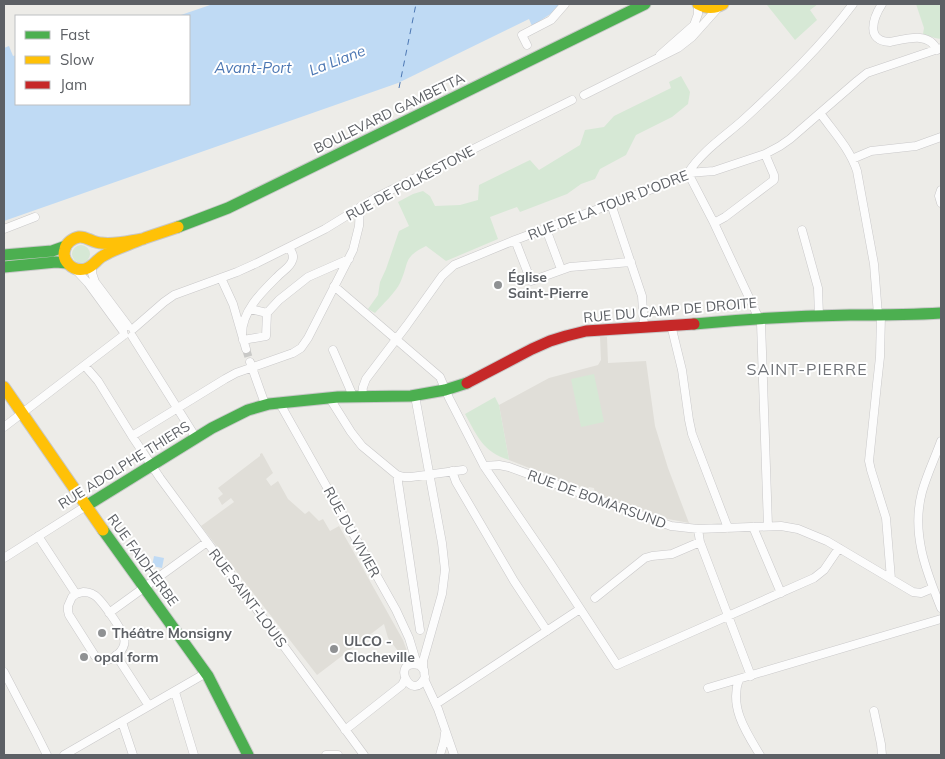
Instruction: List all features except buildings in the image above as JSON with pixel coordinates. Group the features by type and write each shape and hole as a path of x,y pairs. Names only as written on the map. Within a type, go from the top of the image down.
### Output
{"main road":[{"name":"BOULEVARD GAMBETTA","path":"143,238 196,221 240,203 645,4"},
{"path":"698,4 708,9 721,6"},
{"path":"4,254 56,250 66,246 72,239 80,237 87,238 97,250 94,263"},
{"path":"92,242 113,243 143,238"},
{"path":"4,267 53,263 83,270 103,255 143,238"},
{"path":"66,246 64,256 71,266"},
{"name":"RUE DU CAMP DE DROITE","path":"265,404 329,397 415,396 445,390 469,382 538,346 566,336 597,330 760,318 941,313"},
{"name":"RUE FAIDHERBE","path":"4,387 86,506 206,673 248,755"},
{"name":"RUE ADOLPHE THIERS","path":"86,506 229,418 265,404"}],"street":[{"path":"527,45 522,35 551,20 565,4"},
{"path":"654,60 696,23 698,4"},
{"path":"768,526 761,322 688,173 698,159 742,121 804,62 853,4"},
{"path":"882,4 875,17 873,28 874,34 879,39 890,42 926,38 934,42 939,49"},
{"path":"584,95 670,53 687,42 721,6"},
{"name":"RUE DE LA TOUR D'ODRE","path":"396,339 442,276 454,264 661,186 688,173 714,171 765,154 790,139 867,73 939,49"},
{"name":"RUE DE FOLKESTONE","path":"4,427 85,366 171,297 241,270 325,228 377,197 572,100"},
{"path":"820,113 852,159 858,171 874,264 880,315 880,358 869,461 886,518 891,579"},
{"path":"852,159 871,150 912,146 941,138"},
{"path":"714,223 774,180 774,175 765,154"},
{"path":"941,190 939,196 941,203"},
{"path":"611,204 642,296 644,327"},
{"path":"132,436 251,365 296,352 303,346 349,259 360,222 360,207"},
{"path":"4,229 35,218"},
{"path":"546,229 561,269"},
{"path":"802,230 818,288 819,316"},
{"path":"515,240 531,281 574,266 631,262"},
{"path":"242,337 244,322 250,309 263,291 292,263 293,255 289,246"},
{"path":"242,337 266,336 267,313 279,300 308,277 349,259"},
{"path":"94,263 92,274 94,282 128,331 196,438"},
{"path":"71,266 88,283 128,331"},
{"path":"221,278 233,304 246,349"},
{"path":"334,286 442,380 445,390 484,466 617,665 810,580 820,574 828,565 838,548"},
{"path":"250,309 267,313"},
{"path":"671,325 682,370 692,434 728,528"},
{"path":"358,396 365,382 396,339"},
{"path":"333,350 358,396"},
{"path":"251,365 265,404"},
{"name":"RUE SAINT-LOUIS","path":"85,366 98,381 151,466 363,755"},
{"path":"415,396 443,549 445,575 441,600 423,661 421,682 416,685 409,684 405,679 404,673 411,664 422,670"},
{"path":"329,397 362,446 397,475 407,477 463,470"},
{"name":"RUE DU VIVIER","path":"280,402 396,610 409,638 416,661 422,670 436,704 454,755"},
{"path":"941,441 923,488 918,515 920,546 941,608"},
{"name":"RUE DE BOMARSUND","path":"484,466 499,465 509,467 661,524 698,529 781,526 798,530 816,536 916,593 933,588"},
{"path":"452,471 456,482 512,577 547,631"},
{"path":"397,475 420,630"},
{"name":"RUE ADOLPHE THIERS","path":"4,558 86,506"},
{"path":"753,527 781,593"},
{"path":"698,529 700,542 752,676"},
{"path":"38,536 76,594"},
{"path":"109,613 207,542"},
{"path":"595,598 645,558 672,554 700,542"},
{"path":"83,592 94,595 109,613 124,638 122,648 116,655 103,660 97,658 92,653 68,611 70,601 76,594 83,592"},
{"path":"436,704 580,609"},
{"path":"396,610 407,625 430,633"},
{"path":"708,688 941,619"},
{"path":"116,655 149,706"},
{"path":"4,672 47,755"},
{"path":"64,755 206,673"},
{"path":"344,730 402,685 405,679"},
{"path":"739,679 735,694 736,702 745,731 760,755"},
{"path":"175,692 194,755"},
{"path":"874,711 882,755"},
{"path":"122,722 133,755"},
{"path":"440,755 445,730"},
{"path":"326,755 338,755"}],"shaded area":[{"path":"600,337 607,337 608,363 646,361 655,426 668,468 689,523 663,518 595,493 594,488 589,487 587,490 547,475 547,473 542,473 509,460 499,405 549,378 598,365 601,360"},
{"path":"262,453 273,473 266,479 271,486 278,481 288,499 305,514 309,511 319,521 323,519 330,531 339,526 403,640 408,654 402,656 388,638 384,624 317,675 201,526 234,502 231,498 222,505 218,498 223,494 218,488"}],"green space":[{"path":"768,4 818,4 810,10 817,20 795,40"},
{"path":"916,4 941,4 941,39 923,34 924,28"},
{"path":"681,76 690,92 688,104 672,117 636,135 626,155 600,169 595,179 581,184 567,194 520,212 517,207 490,217 498,239 446,261 426,246 418,250 410,257 398,287 375,313 368,309 378,295 380,282 399,231 409,226 398,202 423,191 430,196 435,206 460,205 478,200 479,185 530,160 539,170 580,145 585,130 604,127 614,116 671,88 669,82"},
{"path":"77,245 85,245 90,250 88,261 77,263 72,258 72,250"},
{"path":"594,374 604,422 581,427 571,379"},
{"path":"495,397 499,405 509,460 487,448 465,414"}],"water":[{"name":"Avant-Port","path":"213,4 560,4 552,13 532,26 529,19 398,83 4,221 4,48 9,46 13,56 15,55 15,105 190,105 190,15 181,15"},
{"path":"154,556 164,558 162,568 152,566"}],"ferry route":[{"path":"399,88 416,4"}],"tunnel":[{"path":"246,349 250,362"}],"traffic: fast":[{"path":"178,227 228,208 645,4"},
{"path":"4,255 52,251 66,246"},
{"path":"4,267 56,262 67,263"},
{"path":"694,324 792,317 941,313"},
{"path":"86,506 212,428 248,410 269,404 338,397 411,396 445,390 467,383"},
{"path":"103,530 208,676 248,755"}],"traffic: slow":[{"path":"698,4 710,8 723,4"},
{"path":"143,239 138,240 122,243 98,243 79,237 67,245 64,253 65,258 72,267 85,269 101,257 115,250 178,227"},
{"path":"4,387 103,530"}],"traffic: jam":[{"path":"467,383 532,349 566,336 586,331 694,324"}],"place":[{"name":"Église Saint-Pierre","path":"498,285"},
{"name":"Théâtre Monsigny","path":"102,633"},
{"name":"ULCO - Clocheville","path":"334,649"},
{"name":"opal form","path":"84,657"}],"district":[{"name":"SAINT-PIERRE","path":"807,369"}],"water label":[{"name":"La Liane","path":"337,60"}]}
